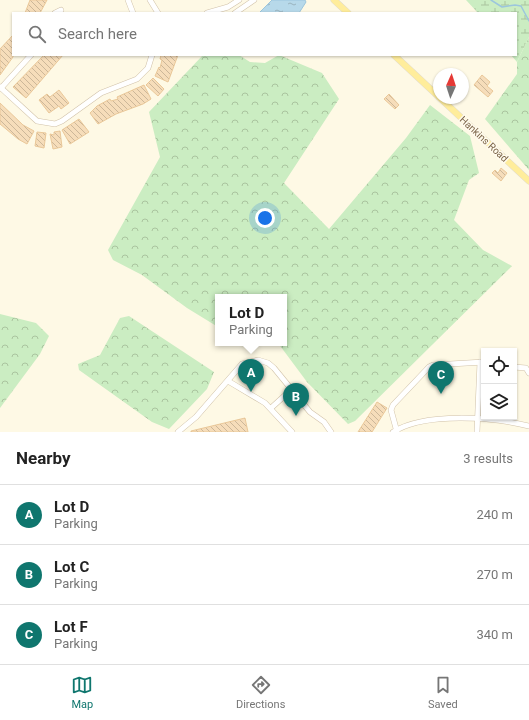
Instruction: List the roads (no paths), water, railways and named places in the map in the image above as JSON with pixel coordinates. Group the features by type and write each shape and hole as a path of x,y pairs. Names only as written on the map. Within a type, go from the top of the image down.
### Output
{"main road":[{"path":"334,0 347,12"},
{"name":"Hankins Road","path":"395,56 433,91"},
{"name":"Hankins Road","path":"447,104 529,180"}],"street":[{"path":"128,0 134,12"},
{"path":"150,0 157,12"},
{"path":"210,12 228,7 239,0"},
{"path":"236,12 254,0"},
{"path":"57,12 62,10"},
{"path":"31,56 1,88 37,121 55,124 62,121 102,93 137,79 148,68 152,56"},
{"path":"178,432 196,417 242,364 258,360 268,363 274,368 310,412 324,422 331,432"},
{"path":"481,362 433,365 429,367 393,405 391,410 395,431 439,419 478,417 529,426"},
{"path":"517,367 526,368 529,373"},
{"path":"477,432 481,376"},
{"path":"228,381 271,408 292,432"},
{"path":"271,408 291,390"}],"water":[{"path":"272,0 305,0 306,2 300,12 260,12"}],"waterway":[{"path":"491,0 502,7 515,5 521,6 529,21"}],"place":[{"name":"Lot D","path":"251,392"},
{"name":"Lot F","path":"441,394"},
{"name":"Lot C","path":"296,416"}]}
